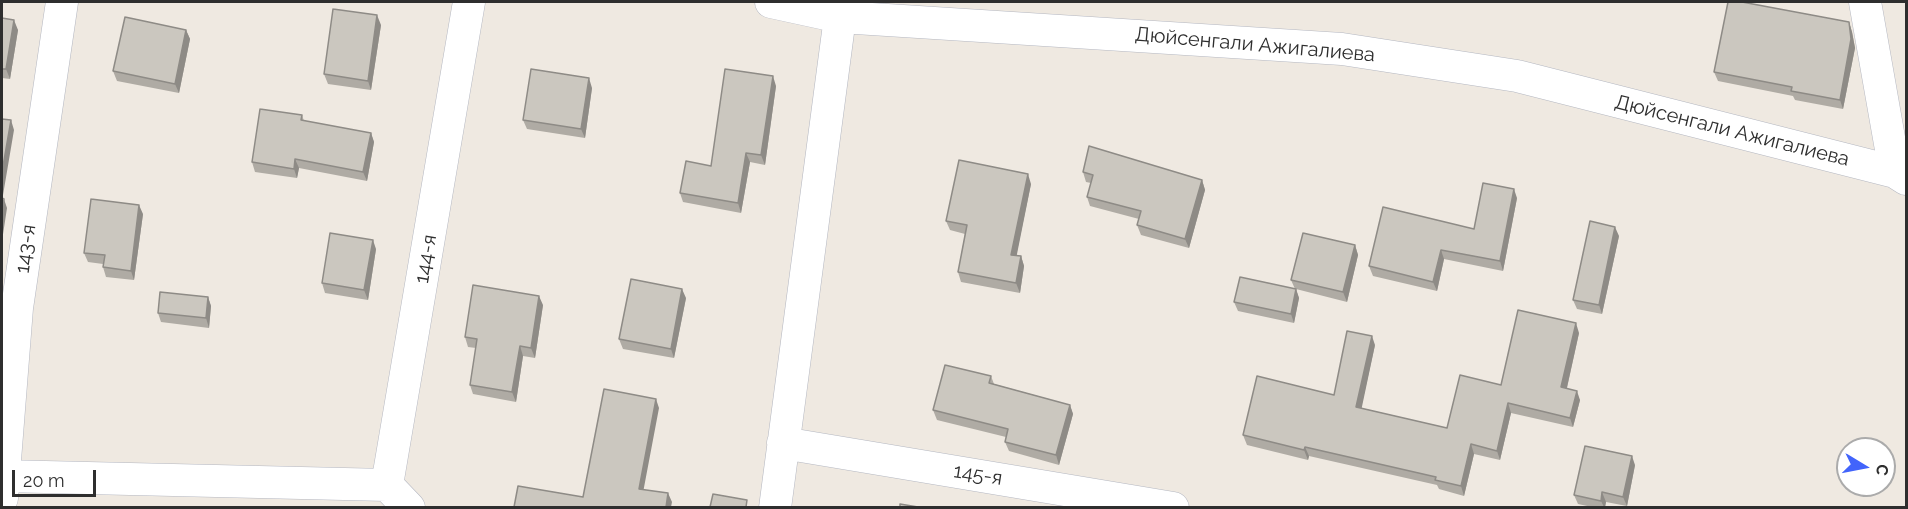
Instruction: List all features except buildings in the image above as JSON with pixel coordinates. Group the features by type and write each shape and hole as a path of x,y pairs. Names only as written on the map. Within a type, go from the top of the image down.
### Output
{"street":[{"name":"143-я","path":"2,484 17,308 62,2"},
{"name":"144-я","path":"387,485 469,2"},
{"name":"Дюйсенгали Ажигалиева","path":"771,2 840,17 1342,49 1517,76 1901,175"},
{"path":"1865,2 1901,175"},
{"path":"775,507 840,17"},
{"name":"145-я","path":"783,443 1173,507"},
{"path":"2,484 387,485 409,507"}]}
